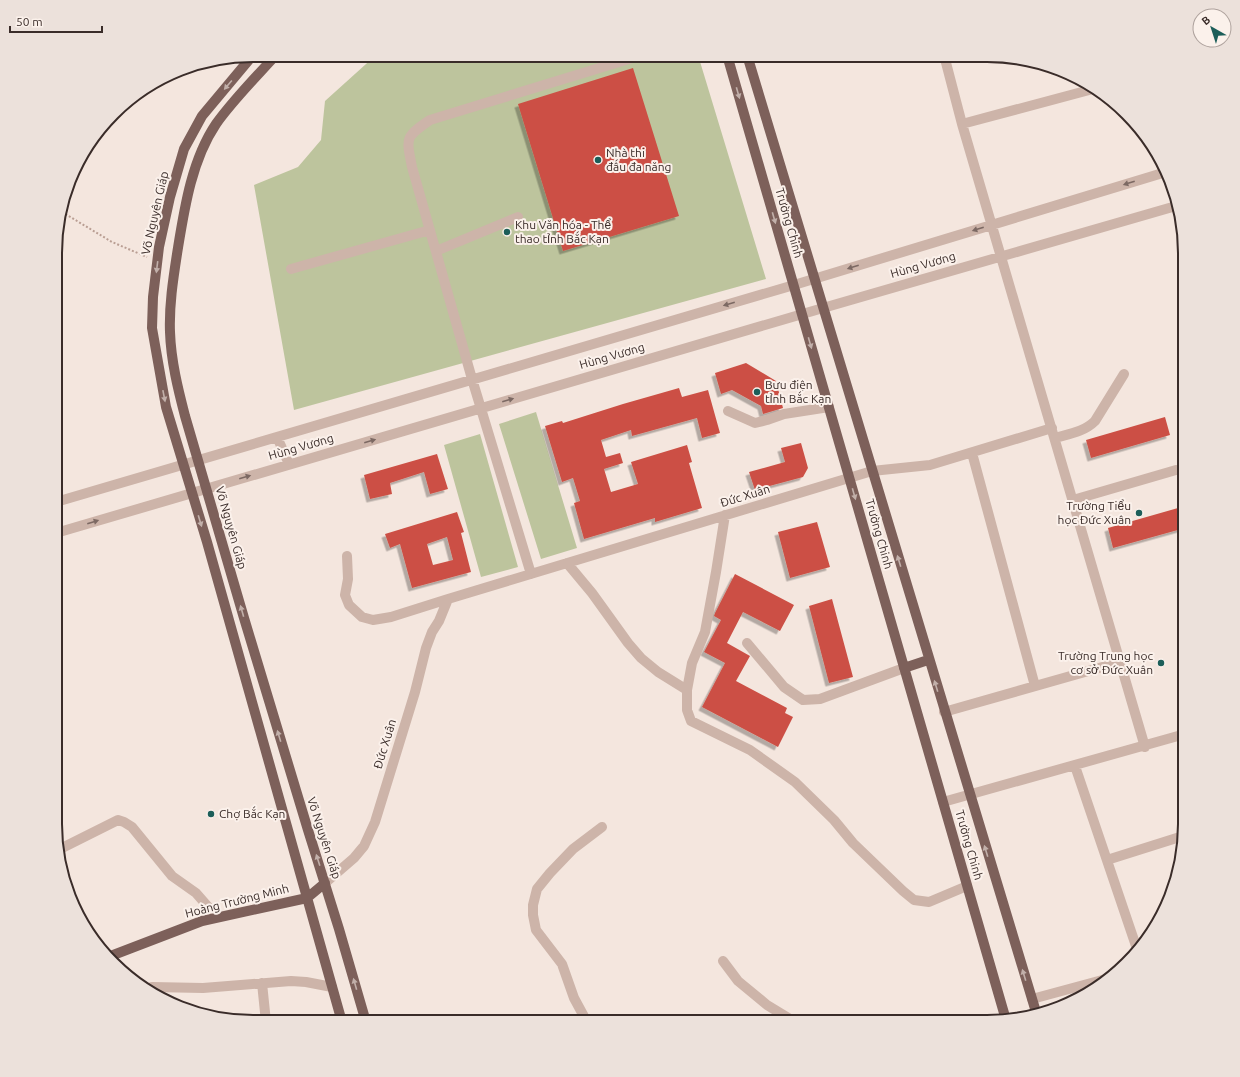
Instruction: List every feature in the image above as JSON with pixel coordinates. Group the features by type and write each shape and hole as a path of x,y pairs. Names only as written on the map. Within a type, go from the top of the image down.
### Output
{"main road":[{"name":"Võ Nguyên Giáp","path":"248,62 202,116 187,144 170,197 159,248 153,297 152,328 166,407 184,464 340,1015"},
{"name":"Võ Nguyên Giáp","path":"270,62 216,125 204,146 188,193 181,229 170,302 170,334 177,384 198,460 364,1015"},
{"name":"Trường Chinh","path":"729,62 1004,1014"},
{"name":"Trường Chinh","path":"749,62 815,278 928,660 1035,1009"},
{"path":"904,668 928,660"},
{"name":"Hoàng Trường Minh","path":"114,955 202,921 308,898 325,883"}],"street":[{"path":"531,574 472,379 407,144 412,132 430,120 619,62"},
{"path":"946,62 962,124 1002,256 1144,747"},
{"path":"962,124 1086,90"},
{"name":"Hùng Vương","path":"62,500 794,285 1160,174"},
{"name":"Hùng Vương","path":"62,531 1173,207"},
{"path":"436,252 518,217"},
{"path":"291,269 430,230"},
{"path":"1055,438 1080,431 1095,422 1124,374"},
{"path":"728,411 755,423 784,414 829,407"},
{"name":"Đức Xuân","path":"347,556 348,579 345,595 349,605 362,617 373,620 391,617 850,478 872,470 930,465 1052,428"},
{"path":"277,437 289,464"},
{"path":"972,453 1035,686"},
{"path":"1073,500 1176,470"},
{"path":"724,515 716,572 705,632 692,663 687,690 687,710 691,721 750,750 795,782 834,820 853,843 914,900 929,902 967,886"},
{"path":"567,563 592,593 628,643 641,658 658,672 687,690"},
{"name":"Đức Xuân","path":"325,883 354,858 364,846 376,822 416,692 426,648 448,599"},
{"path":"747,643 784,687 803,700 820,699 904,668"},
{"path":"944,712 1120,662"},
{"path":"943,802 1144,747 1178,736"},
{"path":"1075,766 1135,945"},
{"path":"64,847 118,820 124,822 132,826 172,876 196,893 217,917"},
{"path":"583,1015 574,998 562,964 536,930 533,916 533,906 537,889 550,874 573,849 602,827"},
{"path":"1107,860 1178,838"},
{"path":"723,961 738,981 767,1005 783,1015"},
{"path":"154,987 203,988 291,981 332,987"},
{"path":"1032,999 1094,982"},
{"path":"262,983 265,1015"}],"path":[{"path":"66,214 112,242 157,262"}],"green space":[{"name":"Khu Văn hóa - Thể thao tỉnh Bắc Kạn","path":"368,62 700,62 766,279 294,410 254,185 298,167 321,140 325,101"},
{"path":"536,412 577,548 541,559 499,424"},
{"path":"480,434 518,567 481,577 444,445"}],"building":[{"name":"Nhà thi đấu đa năng","path":"633,68 679,216 563,251 518,104"},
{"name":"Bưu điện tỉnh Bắc Kạn","path":"746,363 776,381 783,408 763,414 761,406 732,390 721,394 715,373"},
{"path":"679,388 682,397 708,390 720,433 702,438 697,418 632,436 631,430 601,440 606,457 620,453 623,463 604,469 611,492 638,484 631,462 687,445 692,462 689,463 702,508 655,522 655,518 584,539 574,503 580,501 573,478 562,482 545,426 562,421 563,423"},
{"path":"1165,417 1170,435 1091,458 1086,440"},
{"path":"801,443 808,468 803,477 755,490 749,472 785,462 781,448"},
{"path":"437,454 448,489 430,494 424,472 390,483 392,494 370,499 364,475"},
{"path":"1178,508 1178,530 1113,548 1108,528"},
{"path":"457,512 464,532 461,533 471,572 412,588 400,544 390,548 385,534","holes":["447,537 453,560 433,565 427,544"]},
{"path":"817,522 830,567 790,578 778,532"},
{"path":"735,574 794,605 780,631 743,612 727,643 750,656 736,681 787,708 785,713 793,717 778,747 702,707 725,663 704,652 721,620 714,616 715,613"},
{"path":"832,599 853,677 829,683 809,606"}],"place":[{"name":"Nhà thi đấu đa năng","path":"598,160"},
{"name":"Khu Văn hóa - Thể thao tỉnh Bắc Kạn","path":"507,232"},
{"name":"Bưu điện tỉnh Bắc Kạn","path":"757,392"},
{"name":"Trường Tiểu học Đức Xuân","path":"1139,513"},
{"name":"Trường Trung học cơ sở Đức Xuân","path":"1161,663"},
{"name":"Chợ Bắc Kạn","path":"211,814"}]}
